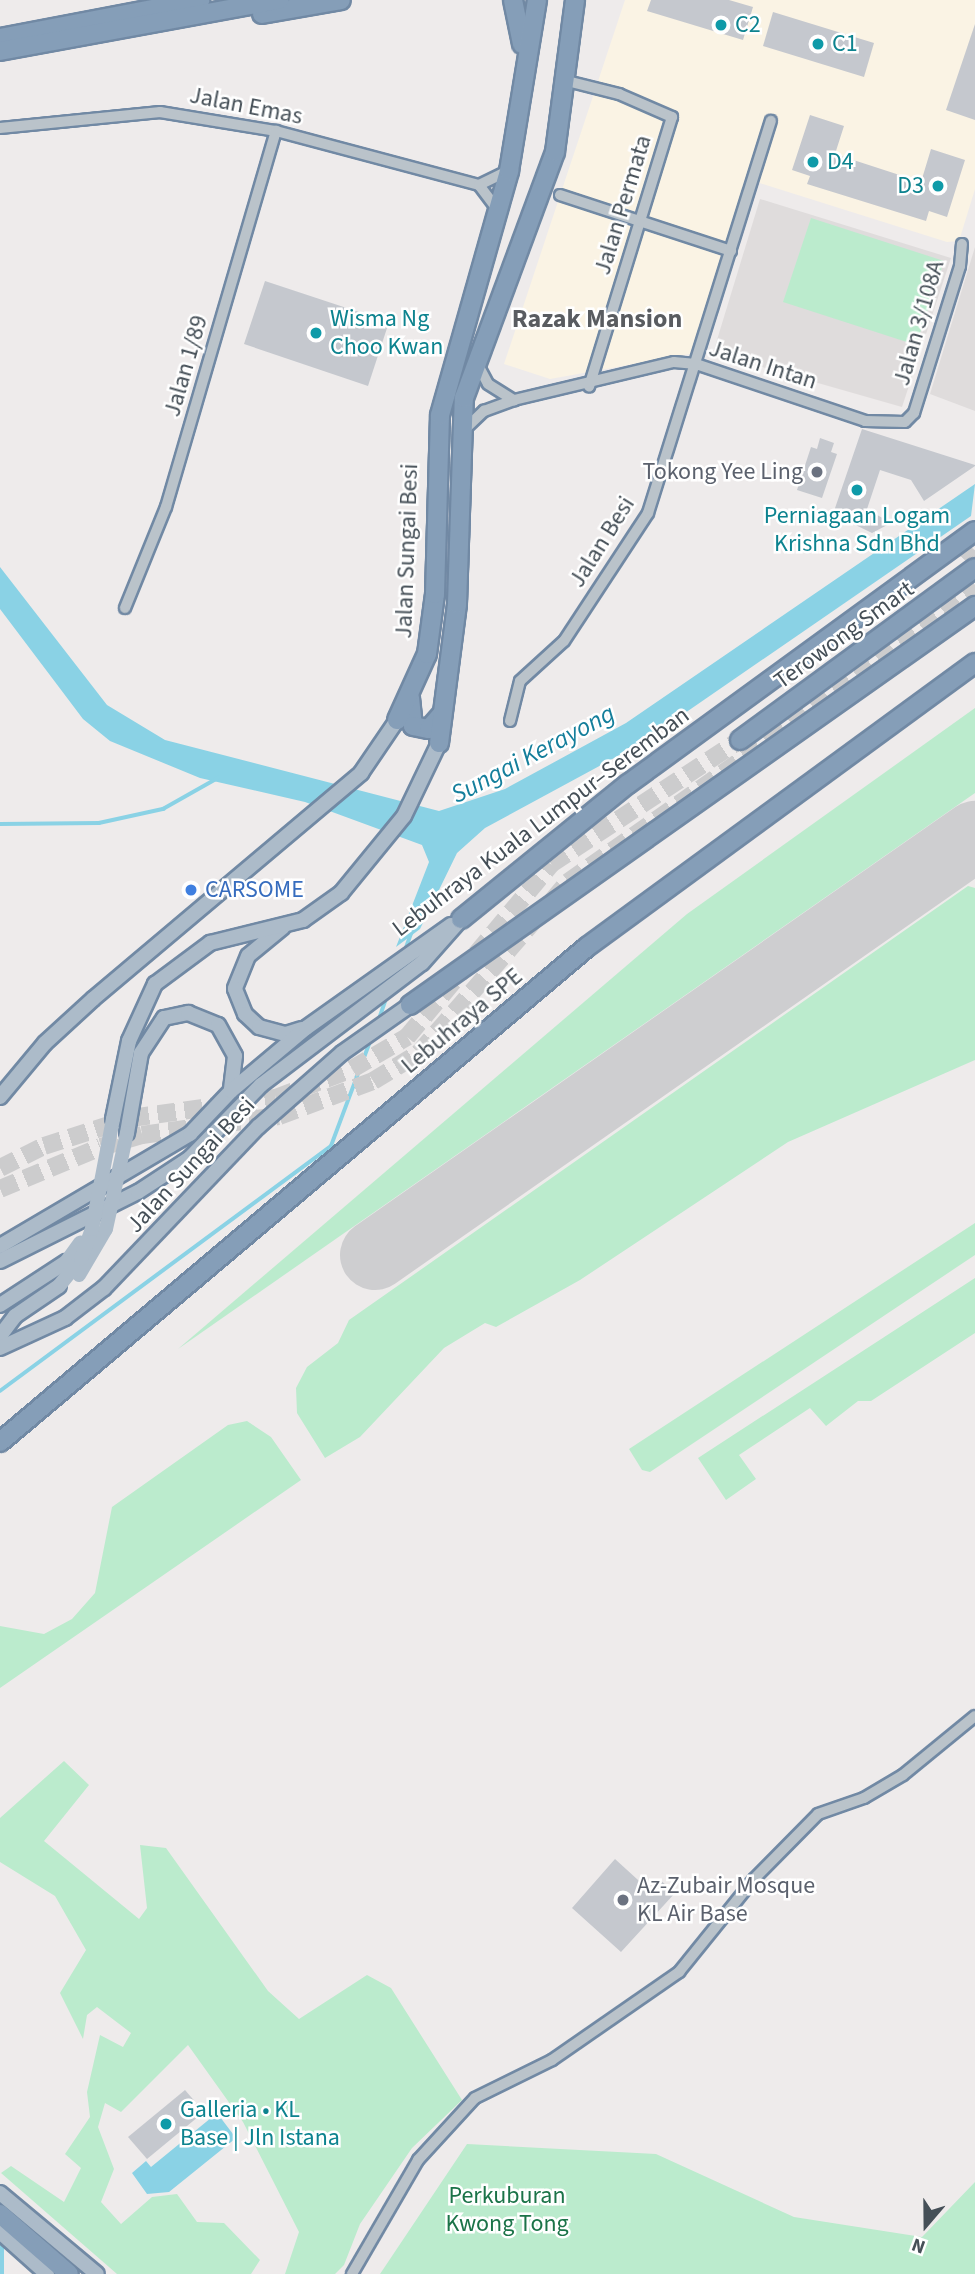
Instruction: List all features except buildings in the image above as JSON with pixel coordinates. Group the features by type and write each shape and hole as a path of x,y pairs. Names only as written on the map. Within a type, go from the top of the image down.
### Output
{"highway":[{"path":"0,38 199,7 279,0"},
{"path":"0,51 199,7 269,14 341,0"},
{"path":"513,0 521,22 523,89"},
{"path":"523,89 537,0"},
{"name":"Jalan Sungai Besi","path":"439,743 457,604 459,436 476,358 547,178 567,81 575,0"},
{"name":"Jalan Sungai Besi","path":"397,720 410,698 432,630 440,415 499,212 523,89"},
{"name":"Lebuhraya Kuala Lumpur–Seremban","path":"461,919 628,783 975,531"},
{"name":"Terowong Smart","path":"740,740 923,608 970,565"},
{"path":"410,1005 975,606"},
{"name":"Lebuhraya SPE","path":"0,1442 587,947 975,663"},
{"name":"Lebuhraya SPE","path":"0,1451 592,953 975,672"},
{"path":"410,698 410,721 421,729 434,727 445,709"},
{"path":"0,2214 69,2274"}],"main road":[{"name":"Jalan Sungai Besi","path":"0,1097 45,1043 93,999 301,828 361,773 397,720"},
{"name":"Jalan Sungai Besi","path":"283,927 323,908 377,856 420,789 439,743"},
{"name":"Lebuhraya Kuala Lumpur–Seremban","path":"0,1246 190,1134 231,1091 306,1028 436,933 461,919"},
{"path":"0,1261 138,1192 190,1158 269,1078 422,963 461,919"},
{"path":"283,927 248,956 235,989 245,1014 259,1027 286,1034 306,1028"},
{"path":"60,1286 81,1259 98,1192 129,1041 155,984 210,943 283,927"},
{"name":"Jalan Sungai Besi","path":"0,1348 65,1318 104,1288 258,1127 342,1053 410,1005"},
{"path":"0,1336 15,1316 85,1270 96,1254 127,1133 141,1053 164,1018 188,1013 218,1025 235,1056 231,1091"},
{"path":"0,1305 66,1262 81,1242 98,1192"},
{"path":"0,2193 97,2274"},
{"path":"0,2232 45,2272"}],"street":[{"name":"Jalan Permata","path":"567,81 619,94 672,117 589,386"},
{"name":"Jalan Emas","path":"0,128 160,112 276,131 479,185"},
{"name":"Jalan Besi","path":"510,721 520,681 564,641 641,527 696,364 771,121"},
{"name":"Jalan 1/89","path":"125,608 166,507 276,131"},
{"path":"499,212 479,185 509,171"},
{"path":"559,195 731,251"},
{"name":"Jalan 3/108A","path":"914,413 960,266 961,244"},
{"path":"476,358 488,384 514,400"},
{"name":"Jalan Intan","path":"459,436 484,411 514,400 589,386 652,365 696,364 865,421 890,425 914,413"},
{"path":"352,2274 418,2160 475,2098 552,2060 680,1972 754,1879 818,1814 864,1798 903,1775 975,1716"}],"shaded area":[{"path":"625,0 975,0 975,189 959,241 947,242 750,180 695,353 550,379 504,364"},
{"path":"760,199 951,258 902,407 713,353"},
{"path":"975,247 975,411 930,394"}],"green space":[{"path":"811,218 944,261 916,345 783,302"},
{"path":"975,708 975,793 178,1349 687,914"},
{"path":"968,886 975,888 975,1060 788,1142 580,1280 496,1327 485,1323 444,1348 360,1437 325,1458 297,1413 296,1388 307,1367 338,1343 349,1320"},
{"path":"975,1223 975,1255 650,1472 642,1470 629,1449"},
{"path":"975,1278 975,1333 871,1401 858,1401 826,1426 810,1408 739,1455 756,1479 726,1500 698,1458"},
{"path":"247,1421 271,1437 301,1480 0,1688 0,1626 44,1634 72,1619 95,1593 112,1507 228,1425"},
{"path":"64,1761 89,1785 44,1841 139,1919 147,1908 140,1845 166,1848 268,1991 299,2019 367,1975 391,1988 462,2100 412,2148 360,2224 344,2265 335,2274 285,2274 299,2232 243,2122 188,2045 121,2112 105,2103 98,2127 114,2169 101,2202 121,2224 152,2197 177,2194 197,2222 224,2223 260,2260 251,2274 117,2274 1,2173 11,2166 64,2202 81,2168 65,2154 90,2117 87,2092 100,2035 123,2047 131,2033 97,2007 87,2015 83,2039 60,1993 86,1950 55,1896 0,1862 0,1818"},
{"name":"Perkuburan Kwong Tong","path":"467,2144 656,2154 794,2217 922,2237 975,2182 975,2274 380,2274"}],"water":[{"path":"975,484 971,516 640,744 485,828 457,853 420,929 396,947 429,862 422,845 305,802 200,778 110,741 83,719 0,609 0,567 107,705 165,740 439,811 505,789 626,723"},
{"path":"217,2113 236,2138 169,2192 147,2194 132,2173 146,2161 151,2167"}],"waterway":[{"path":"0,824 99,823 163,809 218,778"},
{"path":"404,953 411,934"},
{"path":"378,1022 387,996"},
{"path":"0,1391 331,1146 371,1039"},
{"path":"2,2242 2,2274"}],"runway":[{"path":"375,1255 975,836"}],"tunnel":[{"path":"966,561 975,550"},
{"path":"552,901 568,882 770,740 975,585"},
{"path":"0,1168 44,1146 131,1118 276,1098 352,1069 407,1037 551,864 740,740"},
{"path":"0,1189 101,1147 142,1135 279,1116 373,1081 419,1053 533,922"}],"place":[{"name":"C2","path":"721,25"},
{"name":"C1","path":"818,44"},
{"name":"D4","path":"813,162"},
{"name":"D3","path":"938,186"},
{"name":"Wisma Ng Choo Kwan","path":"316,333"},
{"name":"Tokong Yee Ling","path":"817,472"},
{"name":"Perniagaan Logam Krishna Sdn Bhd","path":"857,490"},
{"name":"CARSOME","path":"191,890"},
{"name":"Az-Zubair Mosque KL Air Base","path":"623,1900"},
{"name":"Galleria • KL Base | Jln Istana","path":"166,2124"}],"district":[{"name":"Razak Mansion","path":"597,319"}],"water label":[{"name":"Sungai Kerayong","path":"533,754"}]}
